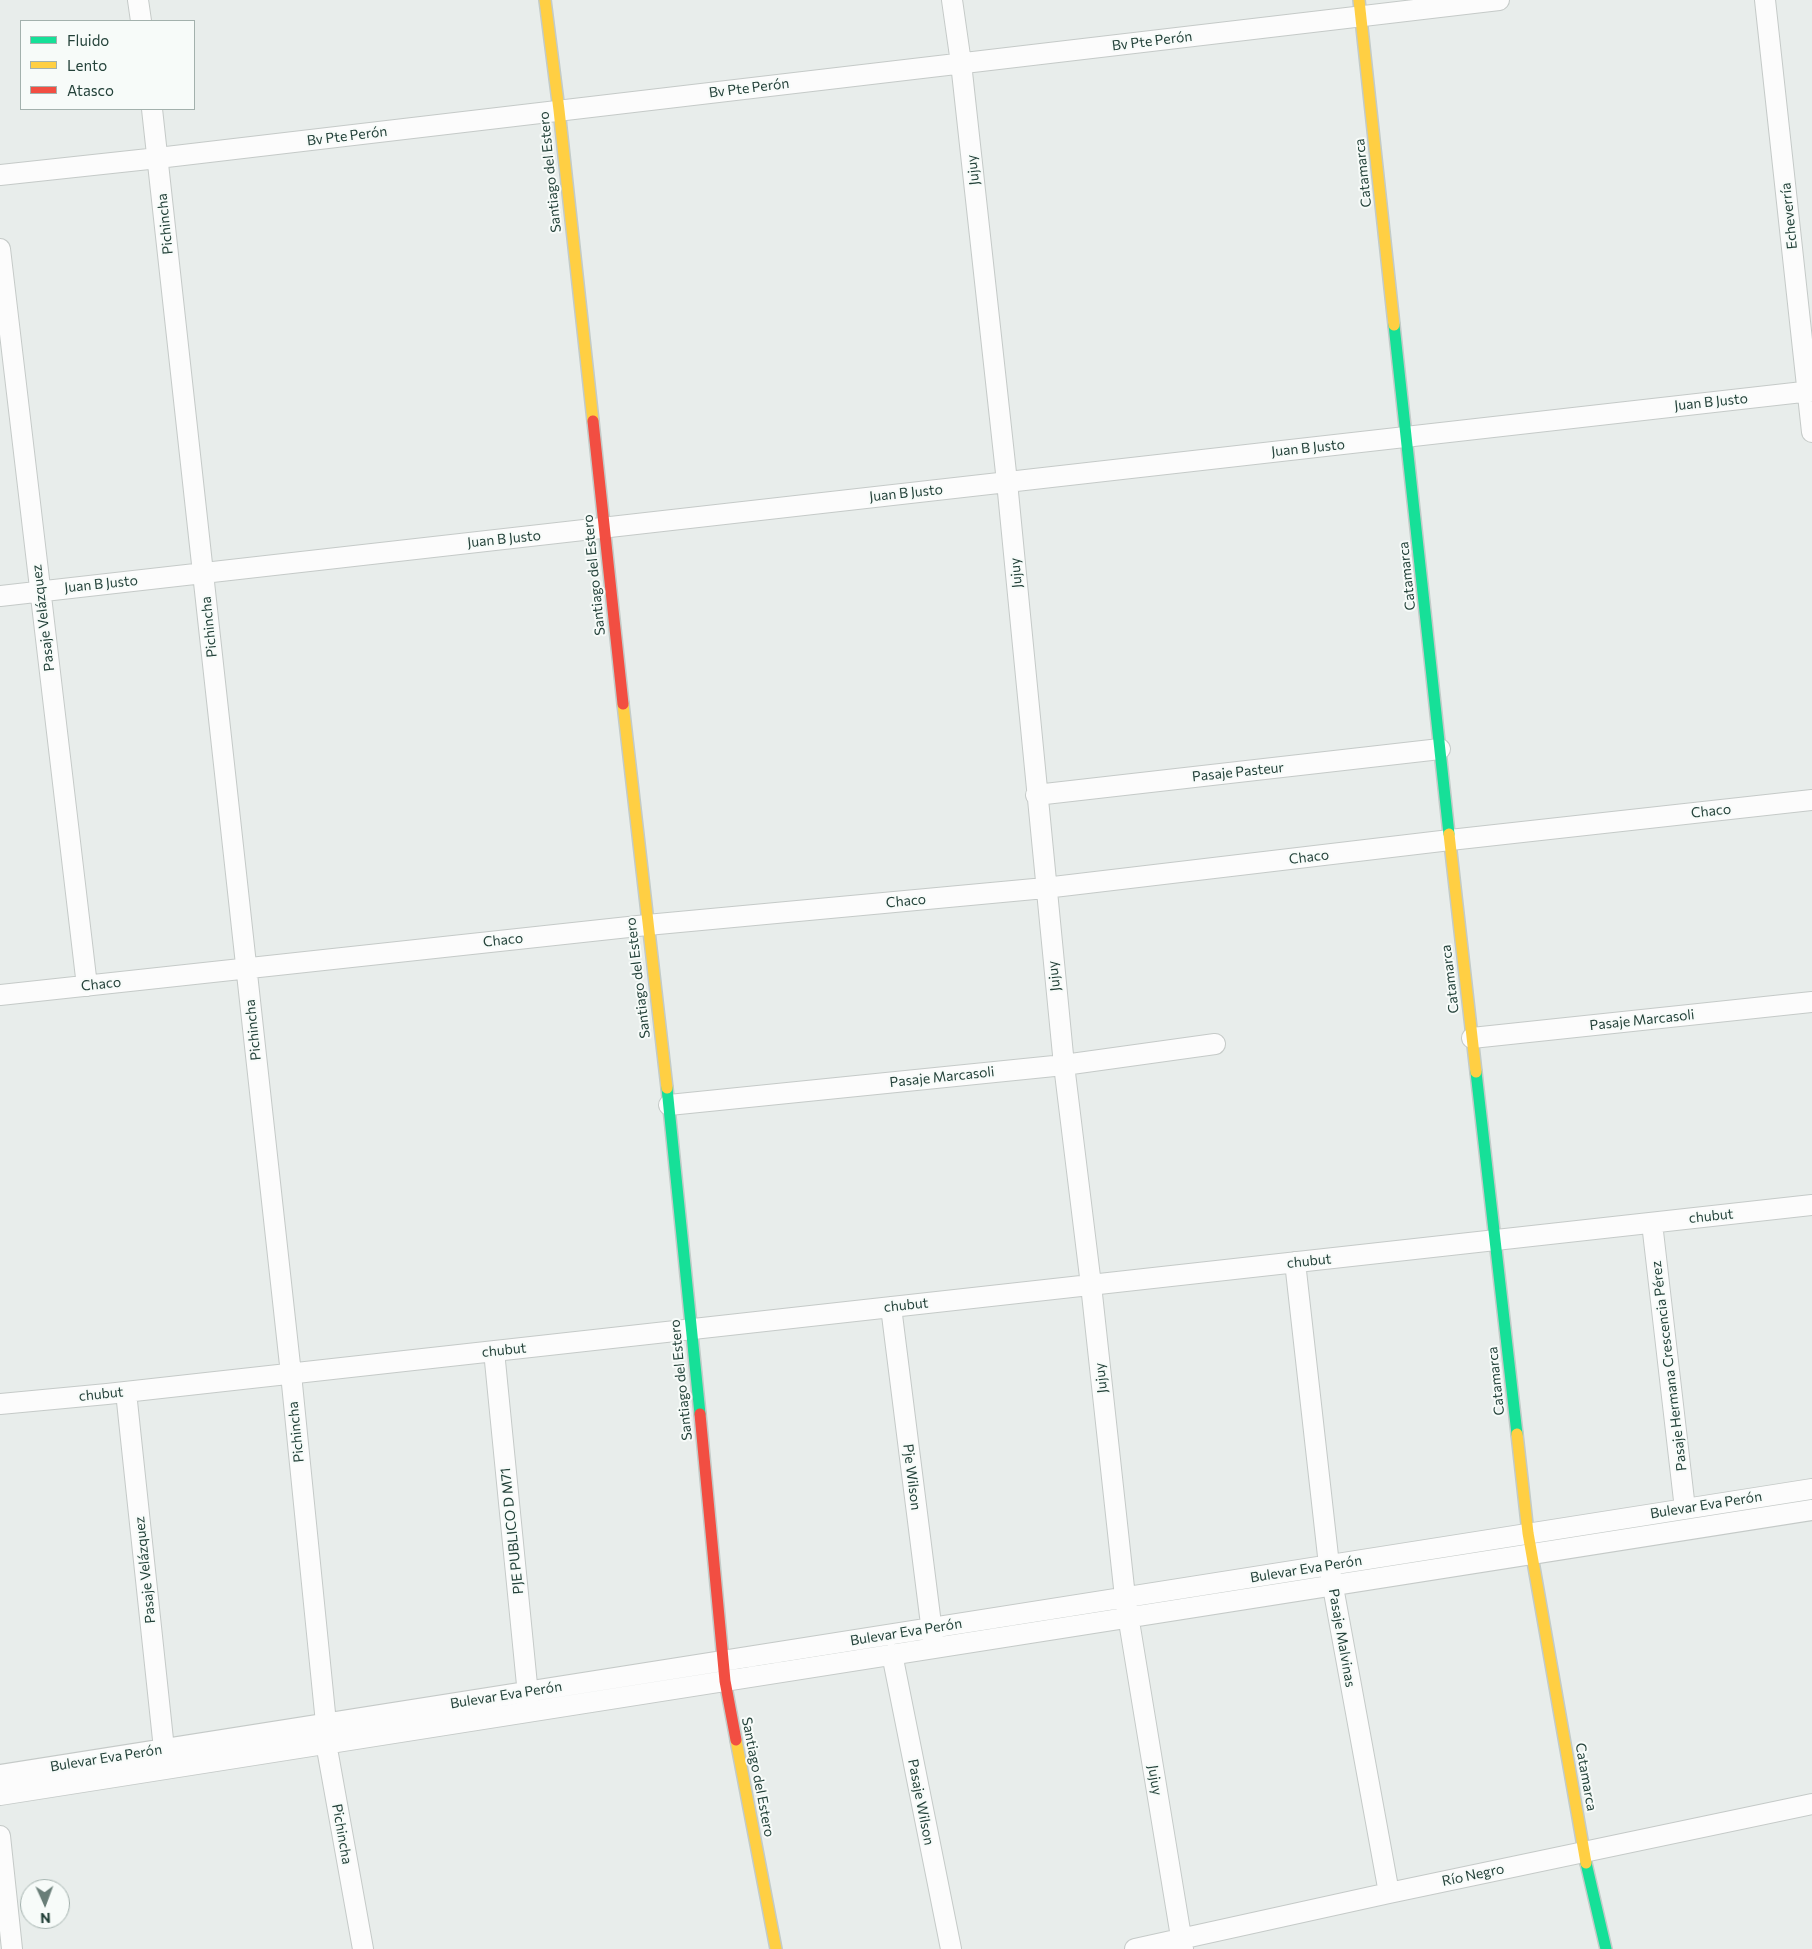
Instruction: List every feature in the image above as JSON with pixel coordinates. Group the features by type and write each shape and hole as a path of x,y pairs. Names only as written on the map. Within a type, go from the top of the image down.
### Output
{"street":[{"path":"138,0 141,20"},
{"name":"Santiago del Estero","path":"544,0 559,110 647,925 669,1105 724,1660 724,1681 776,1949"},
{"name":"Jujuy","path":"952,0 961,63 1007,482 1045,888 1091,1285 1124,1597 1182,1944"},
{"name":"Bv Pte Perón","path":"0,175 961,63 1360,8 1499,0"},
{"name":"Echeverría","path":"1765,0 1810,391 1812,432"},
{"name":"Catamarca","path":"1360,8 1450,840 1528,1533 1584,1852 1606,1949"},
{"name":"Pichincha","path":"152,110 291,1374 326,1733 363,1949"},
{"name":"Pasaje Velázquez","path":"0,249 87,986"},
{"name":"Juan B Justo","path":"0,596 1810,391"},
{"name":"Pasaje Pasteur","path":"1036,795 1440,749"},
{"name":"Chaco","path":"0,995 647,925 1045,888 1450,840 1812,800"},
{"name":"Pasaje Marcasoli","path":"1472,1038 1812,1002"},
{"name":"Pasaje Marcasoli","path":"669,1105 1064,1065 1215,1044"},
{"name":"chubut","path":"0,1404 291,1374 1812,1205"},
{"name":"Pasaje Hermana Crescencia Pérez","path":"1652,1223 1685,1509"},
{"name":"Pasaje Malvinas","path":"1295,1262 1329,1565 1389,1893"},
{"name":"Pje Wilson","path":"891,1307 934,1648"},
{"name":"PJE PUBLICO D M71","path":"494,1351 529,1711"},
{"name":"Pasaje Velázquez","path":"126,1392 164,1749"},
{"name":"Bulevar Eva Perón","path":"0,1794 326,1733 527,1691 1812,1489"},
{"name":"Bulevar Eva Perón","path":"0,1775 164,1749 529,1711 1812,1510"},
{"name":"Pasaje Wilson","path":"892,1654 951,1949"},
{"name":"Río Negro","path":"1135,1949 1182,1944 1389,1893 1812,1804"},
{"path":"0,1836 12,1949"}],"traffic: fast":[{"path":"1394,325 1449,834"},
{"path":"1476,1072 1517,1434"},
{"path":"667,1088 700,1414"},
{"path":"1586,1863 1606,1949"}],"traffic: slow":[{"path":"545,0 593,421"},
{"path":"1359,0 1394,325"},
{"path":"623,704 667,1088"},
{"path":"1449,834 1476,1072"},
{"path":"1517,1434 1528,1533 1586,1863"},
{"path":"736,1740 776,1949"}],"traffic: jam":[{"path":"593,421 623,704"},
{"path":"700,1414 725,1681 736,1740"}]}
